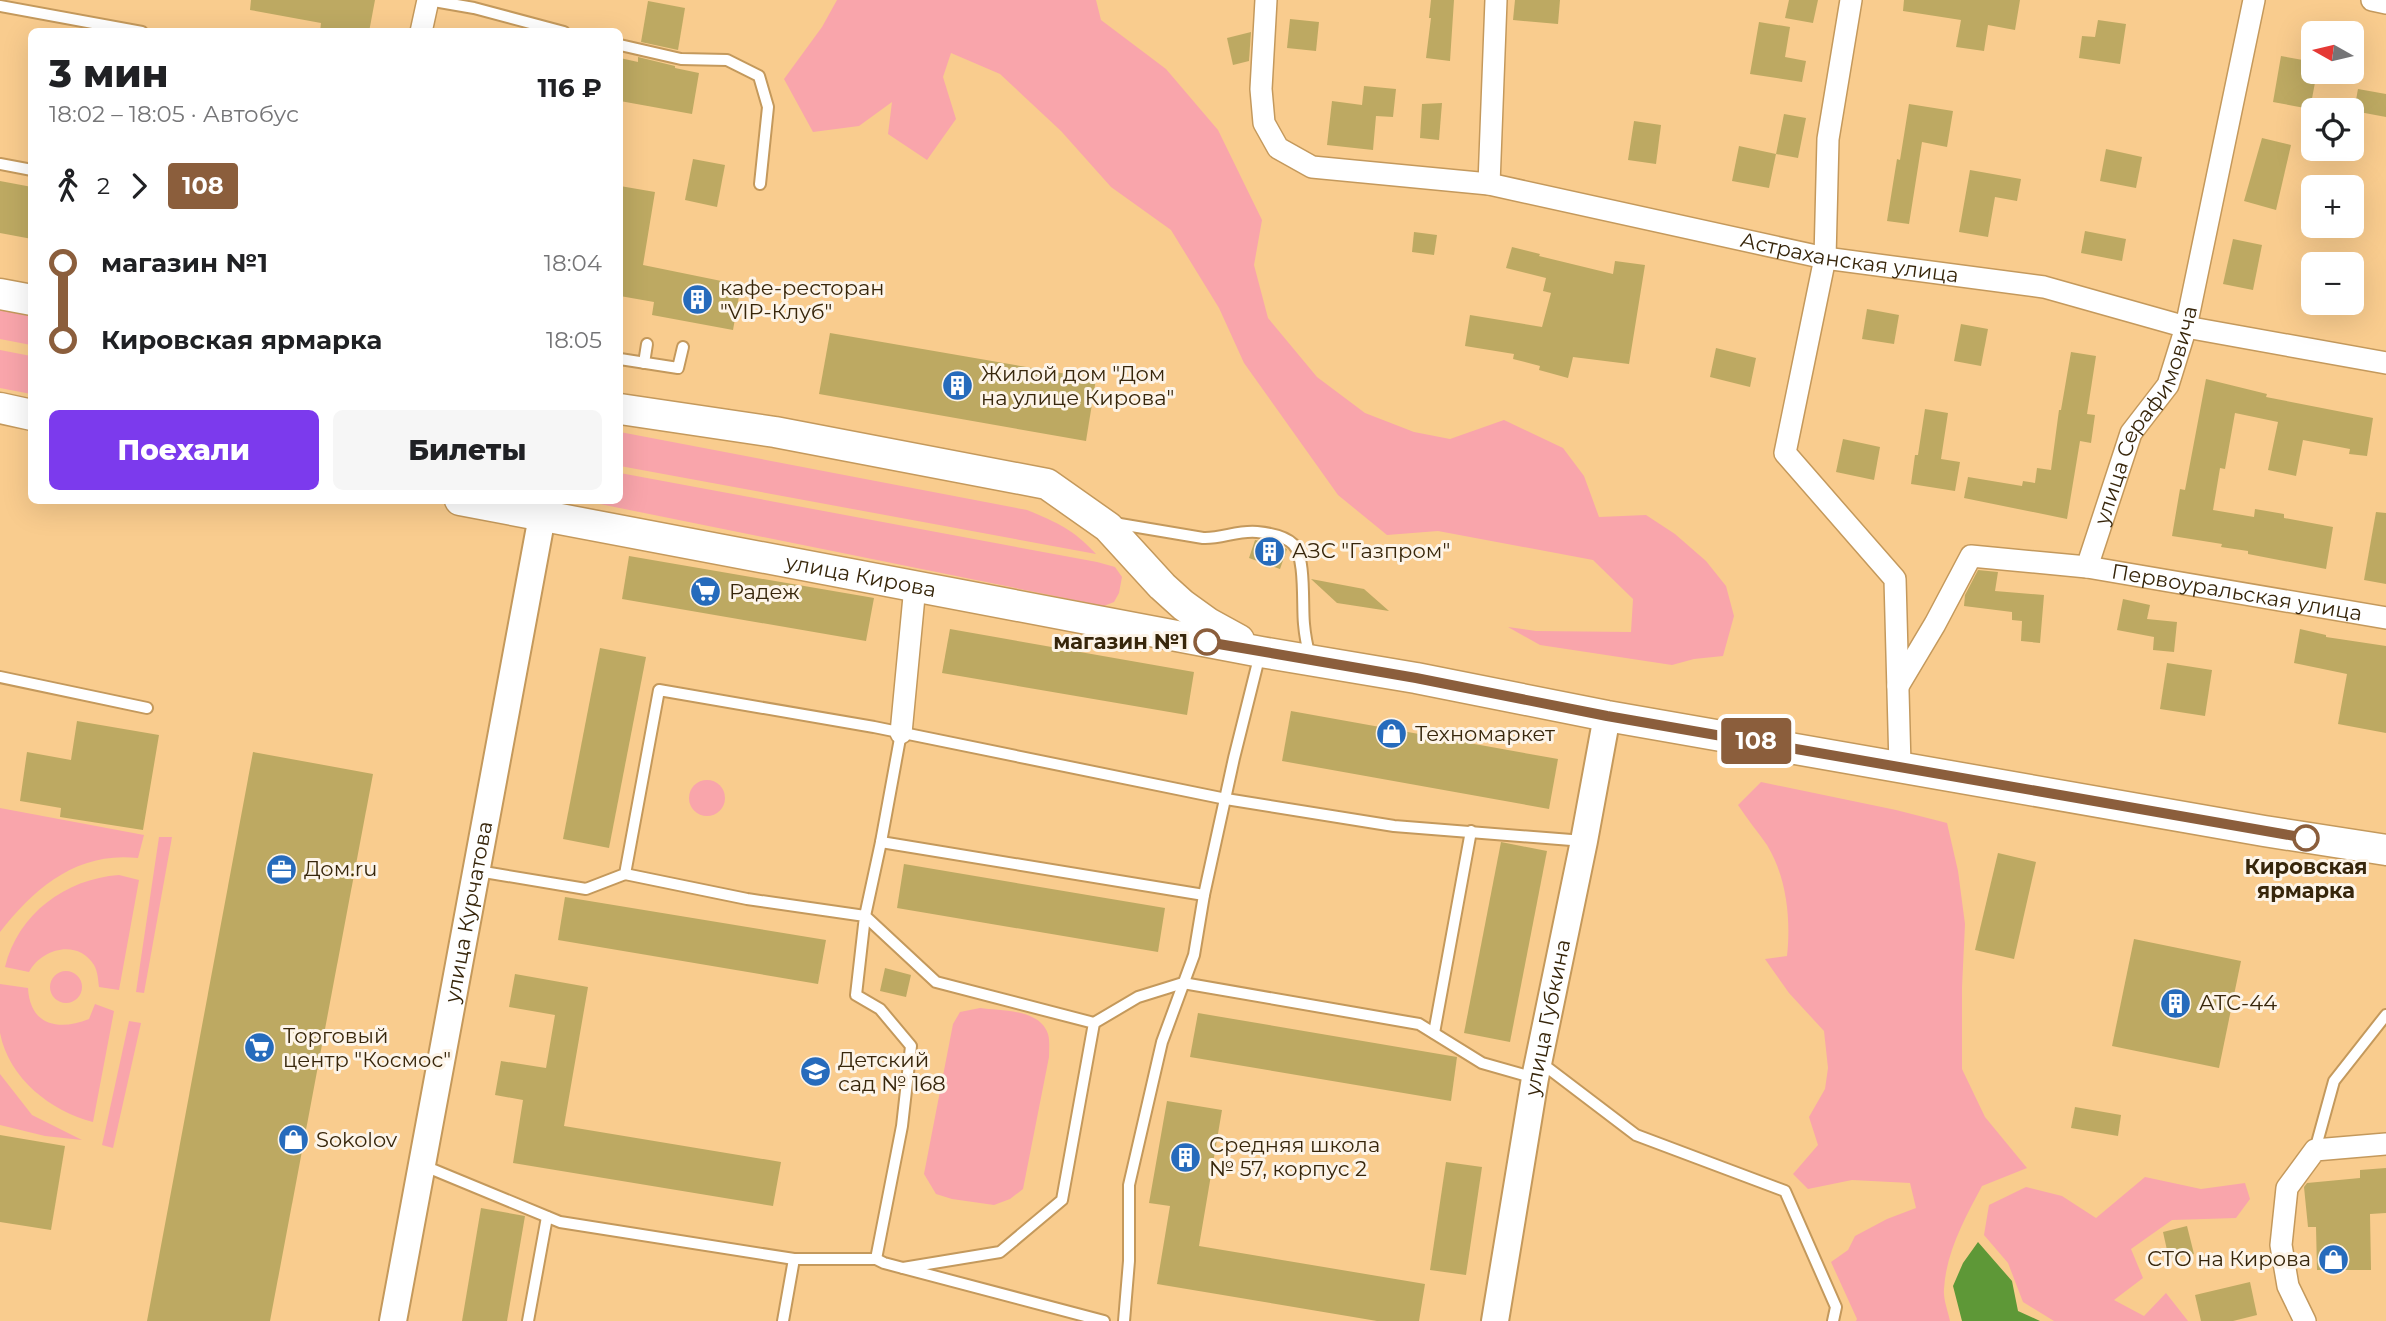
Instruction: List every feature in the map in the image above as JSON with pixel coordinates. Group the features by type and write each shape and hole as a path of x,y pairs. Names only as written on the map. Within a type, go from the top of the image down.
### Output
{"main road":[{"path":"0,294 28,299"},
{"path":"0,408 28,414"},
{"name":"улица Кирова","path":"623,409 775,432 1047,484 1108,527 1184,606 1208,623 1261,652"},
{"name":"улица Кирова","path":"497,504 544,509 915,586 1607,716 2250,829 2386,850"}],"street":[{"path":"422,28 428,0"},
{"name":"Астраханская улица","path":"1266,0 1261,89 1264,123 1278,148 1312,167 1489,184 1825,258 2044,287 2186,327 2386,363"},
{"path":"1489,184 1496,0"},
{"path":"1851,0 1828,139 1825,258 1785,453 1895,579 1900,766"},
{"name":"улица Серафимовича","path":"2087,567 2131,433 2168,386 2186,327 2254,0"},
{"path":"2372,0 2386,3"},
{"name":"улица Курчатова","path":"393,1321 544,509"},
{"path":"1898,686 1936,624 1971,556 2087,567"},
{"name":"Первоуральская улица","path":"2087,567 2386,618"},
{"path":"901,733 915,586"},
{"name":"улица Губкина","path":"1495,1321 1537,1070 1607,716"},
{"path":"2305,1321 2288,1286 2281,1245 2287,1188 2315,1150 2386,1144"}],"lane":[{"path":"428,0 474,8 549,28"},
{"path":"0,6 120,28"},
{"path":"623,46 681,58 727,60 759,76 768,107 760,184"},
{"path":"0,164 28,169"},
{"path":"644,363 648,344"},
{"path":"623,360 678,368 683,347"},
{"path":"1098,521 1216,539 1254,531 1290,541 1295,546 1301,567 1305,637 1311,659"},
{"path":"1124,1321 1129,1261 1129,1185 1162,1042 1194,955 1204,895 1261,652"},
{"path":"0,677 147,708"},
{"path":"625,874 659,690 901,733 1226,799 1394,827 1584,841"},
{"path":"876,1259 902,1126 911,1046 880,1009 856,995 865,916 901,733"},
{"path":"1434,1033 1471,831"},
{"path":"881,842 1204,895"},
{"path":"478,871 586,889 625,874 747,899 865,916 936,982 1094,1023 1138,997 1183,983 1419,1024 1482,1063 1537,1070 1636,1135 1785,1191 1836,1307 1833,1321"},
{"path":"2315,1150 2334,1080 2386,1015"},
{"path":"903,1268 1000,1252 1062,1200 1094,1023"},
{"path":"422,1165 560,1222 794,1259 876,1259 1104,1321"},
{"path":"528,1321 547,1217"},
{"path":"783,1321 794,1259"}],"shaded area":[{"path":"837,0 1096,0 1101,20 1166,69 1218,130 1262,220 1254,265 1268,318 1317,377 1365,413 1414,432 1450,439 1504,420 1563,448 1584,476 1599,517 1646,515 1675,534 1706,561 1726,586 1734,616 1723,656 1672,665 1540,645 1508,627 1536,631 1631,632 1633,599 1593,560 1438,531 1387,535 1338,495 1244,363 1219,308 1171,230 1111,187 1061,131 1000,74 951,53 943,77 956,119 927,160 888,134 892,102 859,126 813,132 784,79 822,27"},
{"path":"0,305 28,310 28,344 0,339"},
{"path":"0,350 28,355 28,393 0,388"},
{"path":"623,433 1027,510 1080,538 1096,554 623,467"},
{"path":"623,474 1097,562 1115,567 1122,577 1114,602 1104,606 600,504 623,504"},
{"path":"707,780 720,785 725,798 720,811 707,816 694,811 689,798 694,785"},
{"path":"1761,782 1947,823 1958,871 1965,924 1962,1069 1985,1117 2027,1168 1982,1186 1969,1210 1948,1262 1944,1297 1950,1321 1856,1321 1831,1262 1848,1250 1855,1236 1887,1219 1916,1208 1910,1183 1852,1180 1808,1189 1793,1174 1818,1145 1809,1117 1825,1089 1828,1068 1824,1031 1789,993 1765,959 1787,956 1788,928 1786,899 1774,858 1738,805"},
{"path":"0,808 144,835 138,858 96,860 60,875 28,900 0,932"},
{"path":"159,837 172,837 144,993 136,992"},
{"path":"119,875 139,880 119,990 99,987 94,965 87,957 70,949 51,952 42,957 29,972 5,967 11,948 21,931 47,903 80,884"},
{"path":"66,971 77,976 82,987 77,998 66,1003 55,998 50,987 55,976"},
{"path":"0,984 28,988 34,1011 48,1022 67,1025 89,1019 95,1004 114,1011 93,1122 47,1101 34,1091 12,1065 0,1033"},
{"path":"980,1008 1029,1016 1044,1026 1049,1040 1049,1057 1023,1189 1010,1199 994,1205 936,1194 924,1174 953,1024 960,1012"},
{"path":"129,1021 141,1023 113,1148 102,1145"},
{"path":"0,1074 32,1115 82,1140 45,1136 0,1125"},
{"path":"2145,1177 2201,1189 2245,1183 2250,1199 2236,1218 2172,1220 2131,1249 2143,1278 2114,1300 2144,1316 2166,1293 2188,1321 2054,1321 2023,1302 2008,1263 1984,1235 1989,1205 2026,1187 2062,1196 2096,1218"},
{"path":"1978,1242 2012,1281 2018,1311 2040,1321 1962,1321 1953,1286 1963,1263"}],"building":[{"path":"251,0 375,0 370,28 320,28 321,23 250,10"},
{"path":"1431,0 1454,0 1450,61 1426,58"},
{"path":"1515,0 1560,0 1558,24 1513,20"},
{"path":"1789,0 1818,0 1813,23 1785,18"},
{"path":"1904,0 2020,0 2015,30 1988,25 1984,51 1956,47 1961,20 1903,11"},
{"path":"648,1 685,8 678,50 641,42"},
{"path":"1290,19 1319,22 1316,51 1287,48"},
{"path":"2098,20 2126,24 2120,64 2079,58 2082,36 2095,37"},
{"path":"1759,22 1790,27 1785,57 1806,61 1802,82 1750,74"},
{"path":"1251,32 1249,61 1233,65 1227,38"},
{"path":"2281,56 2301,60 2301,84 2315,84 2312,98 2301,98 2301,107 2273,102"},
{"path":"638,57 699,73 692,114 623,102 623,59 638,62"},
{"path":"1364,86 1396,89 1393,117 1376,116 1373,150 1327,145 1332,101 1362,105"},
{"path":"2358,89 2386,94 2386,117 2364,113 2364,98 2356,98"},
{"path":"1442,103 1439,140 1420,138 1422,104"},
{"path":"1909,104 1953,111 1947,147 1922,142 1909,224 1887,221"},
{"path":"1784,114 1806,118 1798,158 1776,154"},
{"path":"1634,121 1661,125 1656,164 1628,160"},
{"path":"2262,138 2291,145 2276,210 2244,201"},
{"path":"1739,146 1776,154 1769,188 1732,181"},
{"path":"2106,149 2142,157 2136,188 2100,181"},
{"path":"693,159 725,165 717,207 685,200"},
{"path":"1970,170 2021,179 2017,201 1995,197 1988,237 1959,232"},
{"path":"0,181 28,186 28,238 0,233"},
{"path":"623,187 655,192 643,265 741,285 733,330 652,315 654,302 623,297"},
{"path":"2085,231 2126,239 2122,261 2081,253"},
{"path":"1414,232 1437,235 1434,255 1412,252"},
{"path":"2233,239 2262,245 2253,290 2223,284"},
{"path":"1512,247 1613,274 1615,261 1645,265 1629,364 1573,357 1568,378 1539,370 1540,366 1513,359 1514,354 1465,346 1470,315 1542,327 1551,293 1543,291 1546,278 1506,268"},
{"path":"1867,309 1899,315 1894,344 1862,339"},
{"path":"1961,324 1988,329 1981,366 1954,361"},
{"name":"Жилой дом \"Дом на улице Кирова\"","path":"830,333 1096,379 1086,441 819,394"},
{"path":"1716,348 1756,358 1750,387 1710,377"},
{"path":"2071,352 2096,356 2087,414 2095,415 2091,443 2080,441 2067,519 1964,498 1968,477 2022,486 2023,481 2035,483 2037,468 2051,470 2059,410"},
{"path":"2206,379 2267,394 2266,397 2373,418 2367,456 2349,454 2350,449 2303,440 2296,476 2268,470 2278,422 2235,413 2225,469 2220,468 2213,510 2254,517 2255,509 2284,514 2284,518 2333,527 2326,569 2248,554 2248,551 2221,547 2222,544 2172,536 2180,489 2185,490"},
{"path":"1925,409 1948,413 1941,459 1960,462 1955,491 1911,484"},
{"path":"1843,439 1880,447 1874,480 1836,472"},
{"path":"2376,512 2386,513 2386,584 2364,580"},
{"name":"АЗС \"Газпром\"","path":"1255,540 1274,543 1287,549 1280,569 1249,558"},
{"path":"629,556 874,598 866,641 622,599"},
{"path":"1978,570 1998,572 1995,591 2044,595 2040,643 2021,641 2022,621 2012,620 2012,612 1964,606 1965,595"},
{"path":"1311,579 1364,589 1389,611 1337,603"},
{"path":"2123,599 2150,605 2147,619 2177,622 2174,652 2153,650 2154,637 2117,630"},
{"path":"950,629 1194,672 1187,715 942,673"},
{"path":"2300,629 2326,637 2386,646 2386,733 2338,724 2347,674 2294,663"},
{"path":"600,648 646,657 609,848 563,839"},
{"path":"2167,663 2212,670 2205,716 2160,709"},
{"path":"1291,711 1558,759 1549,809 1282,761"},
{"path":"77,721 159,735 143,830 60,817 61,808 20,801 27,752 71,760"},
{"name":"Торговый центр \"Космос\"","path":"253,752 373,774 270,1321 147,1321"},
{"path":"1501,842 1547,851 1510,1042 1464,1033"},
{"path":"1998,853 2036,862 2014,959 1975,950"},
{"path":"904,864 1165,908 1158,952 897,908"},
{"path":"565,897 826,940 818,984 558,940"},
{"name":"АТС-44","path":"2134,939 2241,961 2219,1068 2112,1046"},
{"path":"885,968 911,975 906,997 880,991"},
{"path":"515,974 588,987 564,1126 781,1162 773,1206 513,1163 523,1100 495,1095 501,1061 546,1068 555,1015 509,1007"},
{"path":"1198,1013 1457,1057 1451,1101 1190,1057"},
{"path":"1167,1101 1222,1110 1199,1246 1425,1284 1419,1321 1377,1321 1157,1284 1170,1206 1149,1203"},
{"path":"2075,1107 2121,1115 2118,1136 2071,1128"},
{"path":"0,1135 65,1146 51,1230 0,1222"},
{"path":"1446,1162 1482,1167 1466,1275 1430,1270"},
{"path":"2386,1168 2386,1213 2370,1214 2371,1270 2317,1270 2316,1227 2308,1227 2304,1187 2307,1183 2360,1178 2360,1170"},
{"path":"481,1208 525,1216 507,1321 462,1321"},
{"path":"2187,1226 2194,1254 2169,1259 2163,1232"},
{"path":"2250,1282 2257,1315 2233,1321 2201,1321 2195,1295"}],"bus line":[{"name":"108","path":"1207,642 1352,666 1607,716 2306,838"}],"place":[{"name":"кафе-ресторан \"VIP-Клуб\"","path":"697,300"},
{"name":"Жилой дом \"Дом на улице Кирова\"","path":"958,386"},
{"name":"АЗС \"Газпром\"","path":"1269,551"},
{"name":"Радеж","path":"706,592"},
{"name":"магазин №1","path":"1207,642"},
{"name":"Техномаркет","path":"1392,734"},
{"name":"Кировская ярмарка","path":"2306,838"},
{"name":"Дом.ru","path":"281,869"},
{"name":"АТС-44","path":"2176,1003"},
{"name":"Торговый центр \"Космос\"","path":"260,1048"},
{"name":"Детский сад № 168","path":"815,1072"},
{"name":"Sokolov","path":"293,1140"},
{"name":"Средняя школа № 57, корпус 2","path":"1186,1157"},
{"name":"СТО на Кирова","path":"2334,1259"}]}
